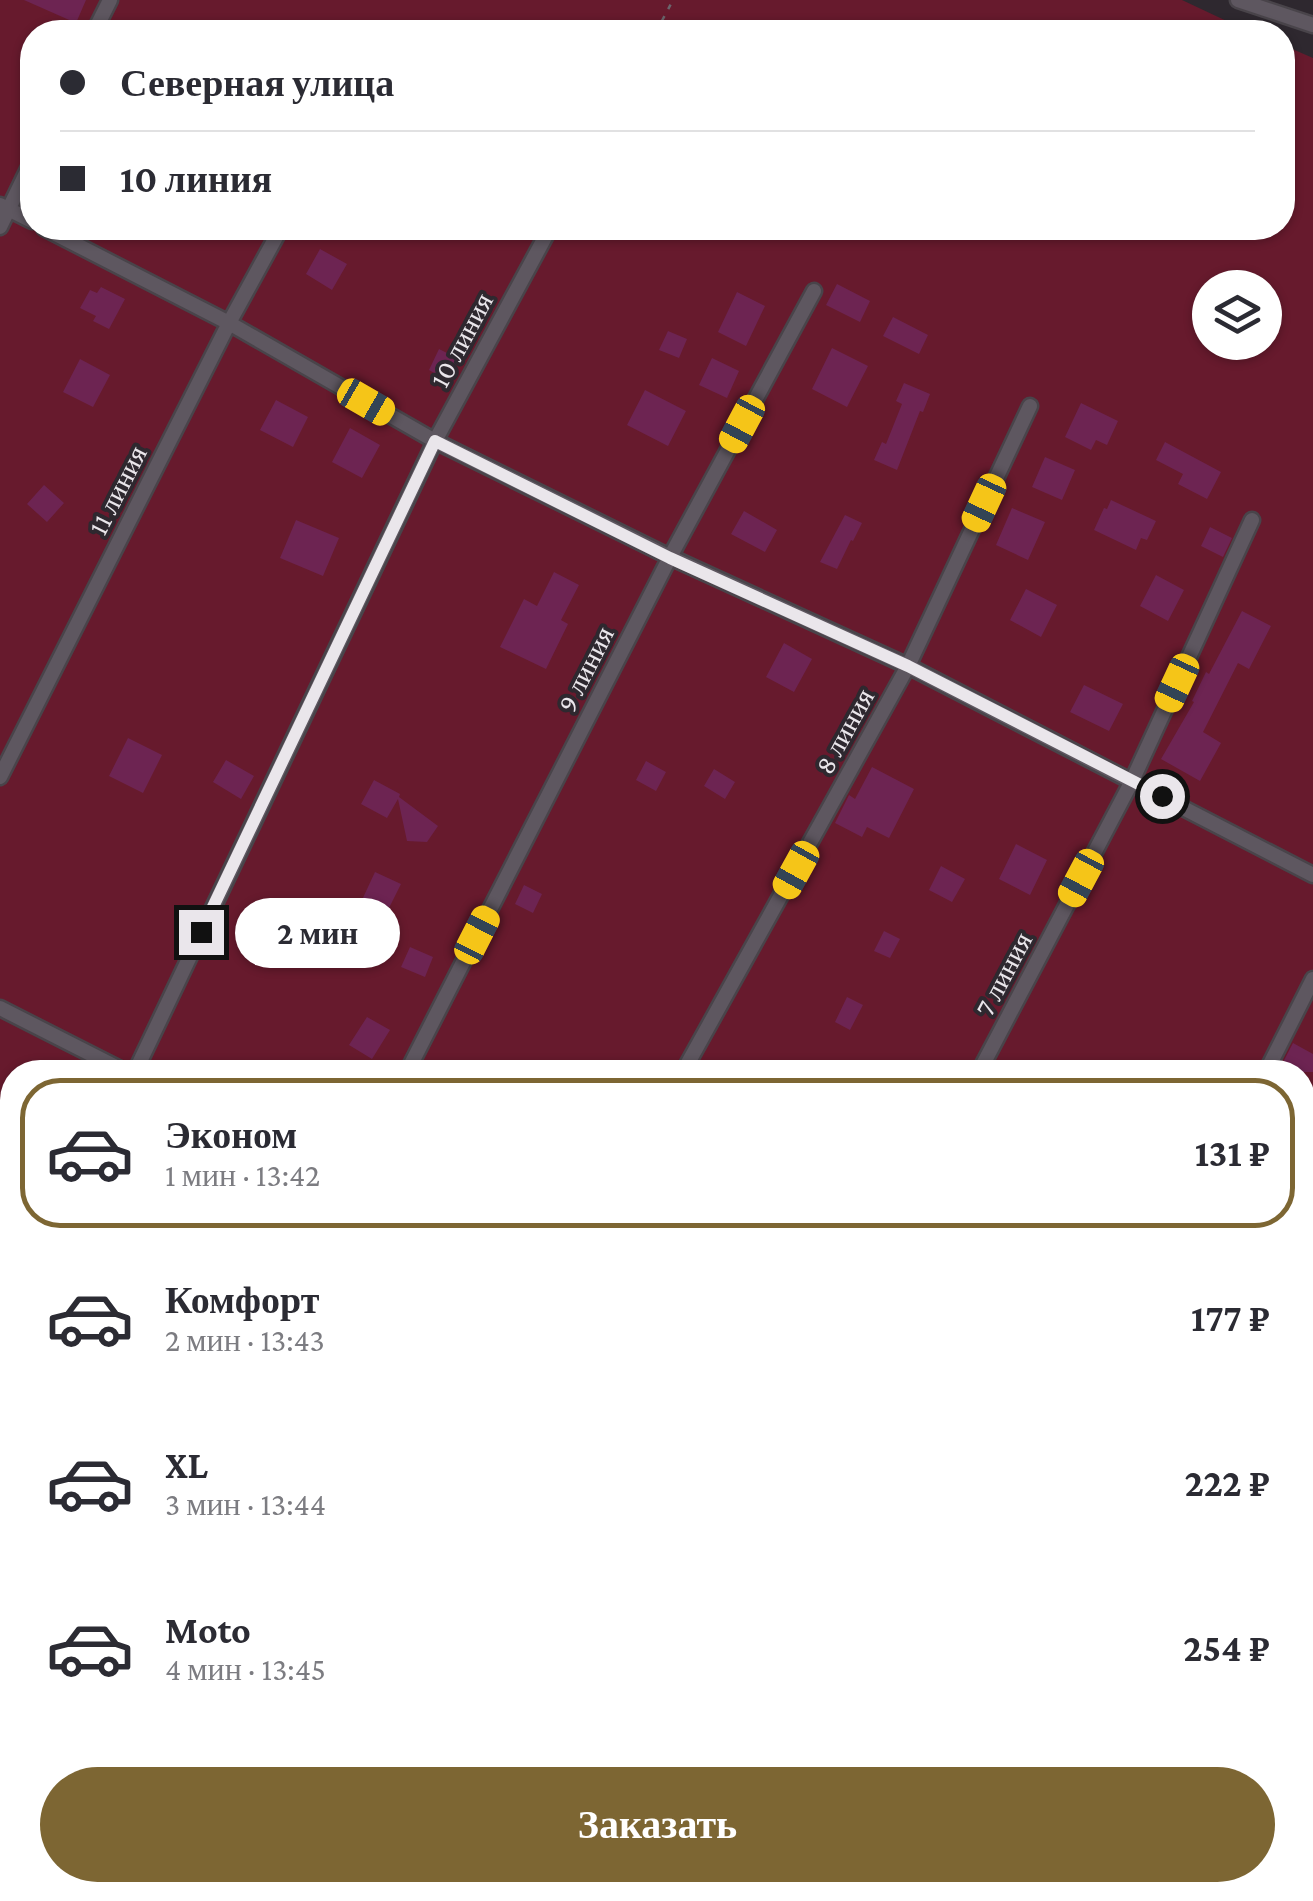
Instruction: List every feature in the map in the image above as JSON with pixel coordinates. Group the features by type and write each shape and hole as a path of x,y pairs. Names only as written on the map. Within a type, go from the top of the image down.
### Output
{"street":[{"path":"1238,0 1313,25"},
{"path":"0,227 5,207 20,181"},
{"path":"67,240 229,323 435,441 670,558 908,666 1313,875"},
{"name":"11 линия","path":"0,777 274,240"},
{"name":"10 линия","path":"140,1060 435,441 544,240"},
{"name":"9 линия","path":"413,1060 670,558 814,292"},
{"name":"8 линия","path":"690,1060 908,666 1030,406"},
{"name":"7 линия","path":"985,1060 1132,781 1252,520"},
{"path":"1272,1060 1313,979"},
{"path":"0,1008 102,1060"}],"shaded area":[{"path":"0,0 1182,0 1224,20 20,20 20,240 1295,240 1295,50 1313,58 1313,1060 0,1060"}],"building":[{"path":"24,0 86,0 77,20"},
{"path":"320,249 347,264 332,290 306,274"},
{"path":"837,284 870,301 860,322 826,305"},
{"path":"101,287 125,299 109,329 80,308 90,290 97,293"},
{"path":"737,292 765,306 746,346 718,332"},
{"path":"893,317 928,335 919,354 883,336"},
{"path":"668,331 687,339 679,358 659,350"},
{"path":"832,348 868,366 847,407 812,389"},
{"path":"439,349 459,359 448,381 429,370"},
{"path":"712,358 739,371 727,398 699,385"},
{"path":"80,359 110,375 93,407 63,392"},
{"path":"904,383 930,394 897,470 874,460 882,442 886,444 902,404 896,401"},
{"path":"645,390 686,411 668,446 627,425"},
{"path":"276,400 308,417 293,447 260,430"},
{"path":"1081,403 1118,421 1107,445 1096,440 1091,450 1065,437"},
{"path":"350,428 380,445 362,478 332,462"},
{"path":"1165,442 1221,472 1207,499 1178,484 1183,474 1156,460"},
{"path":"1045,457 1075,470 1062,500 1032,487"},
{"path":"44,485 64,503 47,522 27,504"},
{"path":"1111,500 1156,521 1147,540 1141,538 1136,550 1094,530"},
{"path":"1012,508 1045,522 1028,560 996,545"},
{"path":"744,511 777,530 765,552 731,534"},
{"path":"845,515 862,523 837,569 820,562"},
{"path":"296,520 339,538 323,576 280,558"},
{"path":"1210,527 1232,538 1223,557 1201,546"},
{"path":"554,572 579,585 561,620 568,624 546,669 500,647 524,599 537,606"},
{"path":"1156,575 1184,590 1168,621 1140,606"},
{"path":"1026,589 1057,605 1041,637 1010,620"},
{"path":"1242,611 1271,626 1249,669 1238,663 1203,732 1221,743 1200,781 1161,759"},
{"path":"784,643 812,659 794,692 766,677"},
{"path":"1084,685 1123,704 1109,731 1070,712"},
{"path":"128,738 162,755 143,793 109,776"},
{"path":"226,760 254,776 241,799 213,782"},
{"path":"646,761 666,772 656,791 636,780"},
{"path":"872,767 914,789 889,838 867,827 862,837 835,823 849,795 855,799"},
{"path":"714,769 735,782 725,799 704,786"},
{"path":"374,780 400,794 438,826 427,842 407,841 398,799 387,818 361,804"},
{"path":"1016,844 1047,860 1030,895 999,879"},
{"path":"941,866 965,879 952,902 929,890"},
{"path":"375,872 401,884 386,914 361,902"},
{"path":"524,885 542,894 533,913 515,904"},
{"path":"884,931 900,939 890,958 874,951"},
{"path":"410,947 433,957 425,977 401,967"},
{"path":"847,997 863,1005 850,1030 835,1022"},
{"path":"367,1017 390,1030 372,1059 349,1045"},
{"path":"1293,1043 1313,1054 1313,1060 1284,1060"}],"route":[{"path":"201,932 435,441 670,558 908,666 1162,796"}]}
